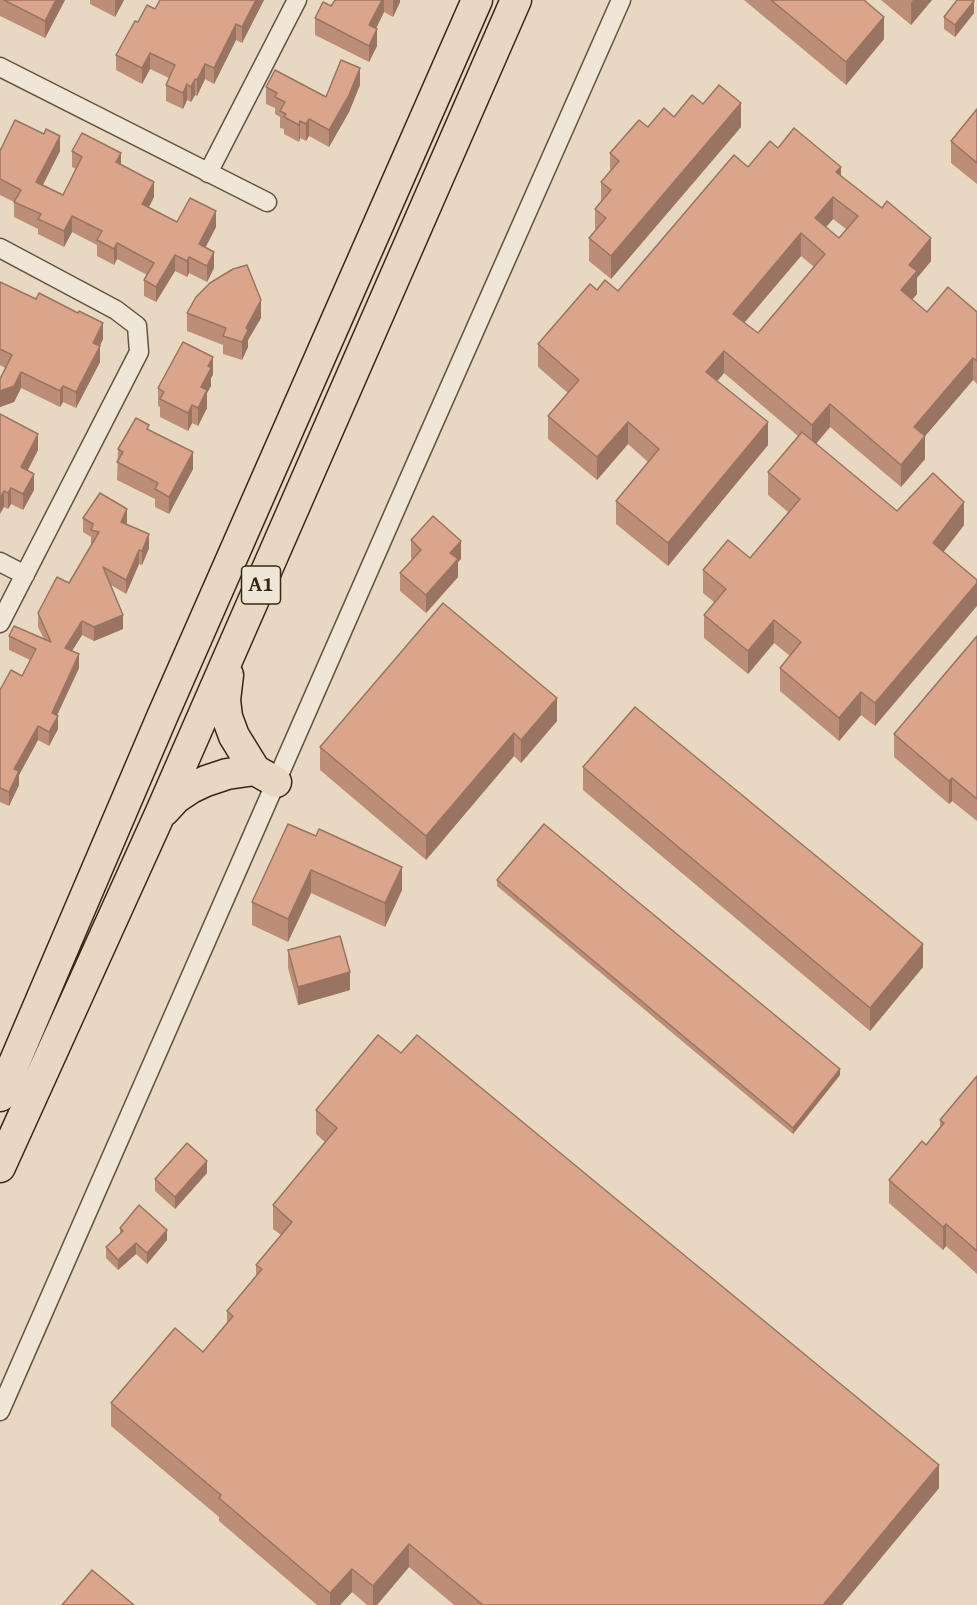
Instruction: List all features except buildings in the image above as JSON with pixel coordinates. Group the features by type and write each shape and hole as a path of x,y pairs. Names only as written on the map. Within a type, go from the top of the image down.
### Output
{"highway":[{"name":"A1","path":"0,1096 162,717 477,0"},
{"name":"A1","path":"0,1167 242,629 516,0"},
{"path":"242,629 228,676 225,700 227,717 234,736 266,776"},
{"path":"160,814 176,798 192,788 227,774 266,776"}],"street":[{"path":"208,173 297,0"},
{"path":"0,1411 266,776 621,0"},
{"path":"2,72 267,202"},
{"path":"0,248 116,310 137,326 139,352 0,623"},
{"path":"0,562 25,575"}]}
